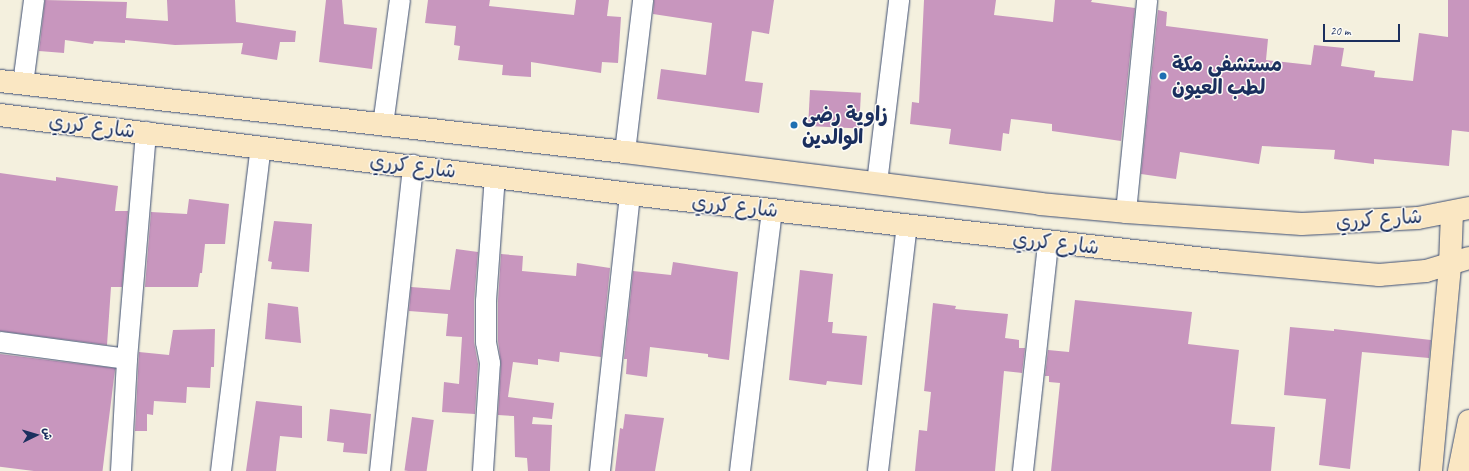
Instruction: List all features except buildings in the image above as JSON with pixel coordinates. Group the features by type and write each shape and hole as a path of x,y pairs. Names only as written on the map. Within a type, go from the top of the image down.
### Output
{"main road":[{"name":"شارع كرري","path":"0,81 625,152 1040,204 1126,212 1302,224 1382,221 1460,210"},
{"name":"شارع كرري","path":"0,115 413,165 630,194 907,225 1048,243 1379,275 1426,271 1460,261"},
{"path":"1431,471 1460,261 1460,210"},
{"path":"1459,471 1469,421"}],"street":[{"path":"23,84 34,0"},
{"path":"384,125 400,0"},
{"path":"625,152 643,0"},
{"path":"876,183 899,0"},
{"path":"1126,212 1147,0"},
{"path":"121,471 127,359 146,132"},
{"path":"221,471 261,147"},
{"path":"380,471 413,165"},
{"path":"483,471 490,363 486,342 486,301 495,176"},
{"path":"600,471 630,194"},
{"path":"740,471 772,210"},
{"path":"878,471 907,225"},
{"path":"1023,471 1048,243"},
{"path":"0,342 127,359"}],"place":[{"name":"مستشفى مكة لطب العيون","path":"1163,76"},
{"name":"زاوية رضى الوالدين","path":"794,125"}]}
